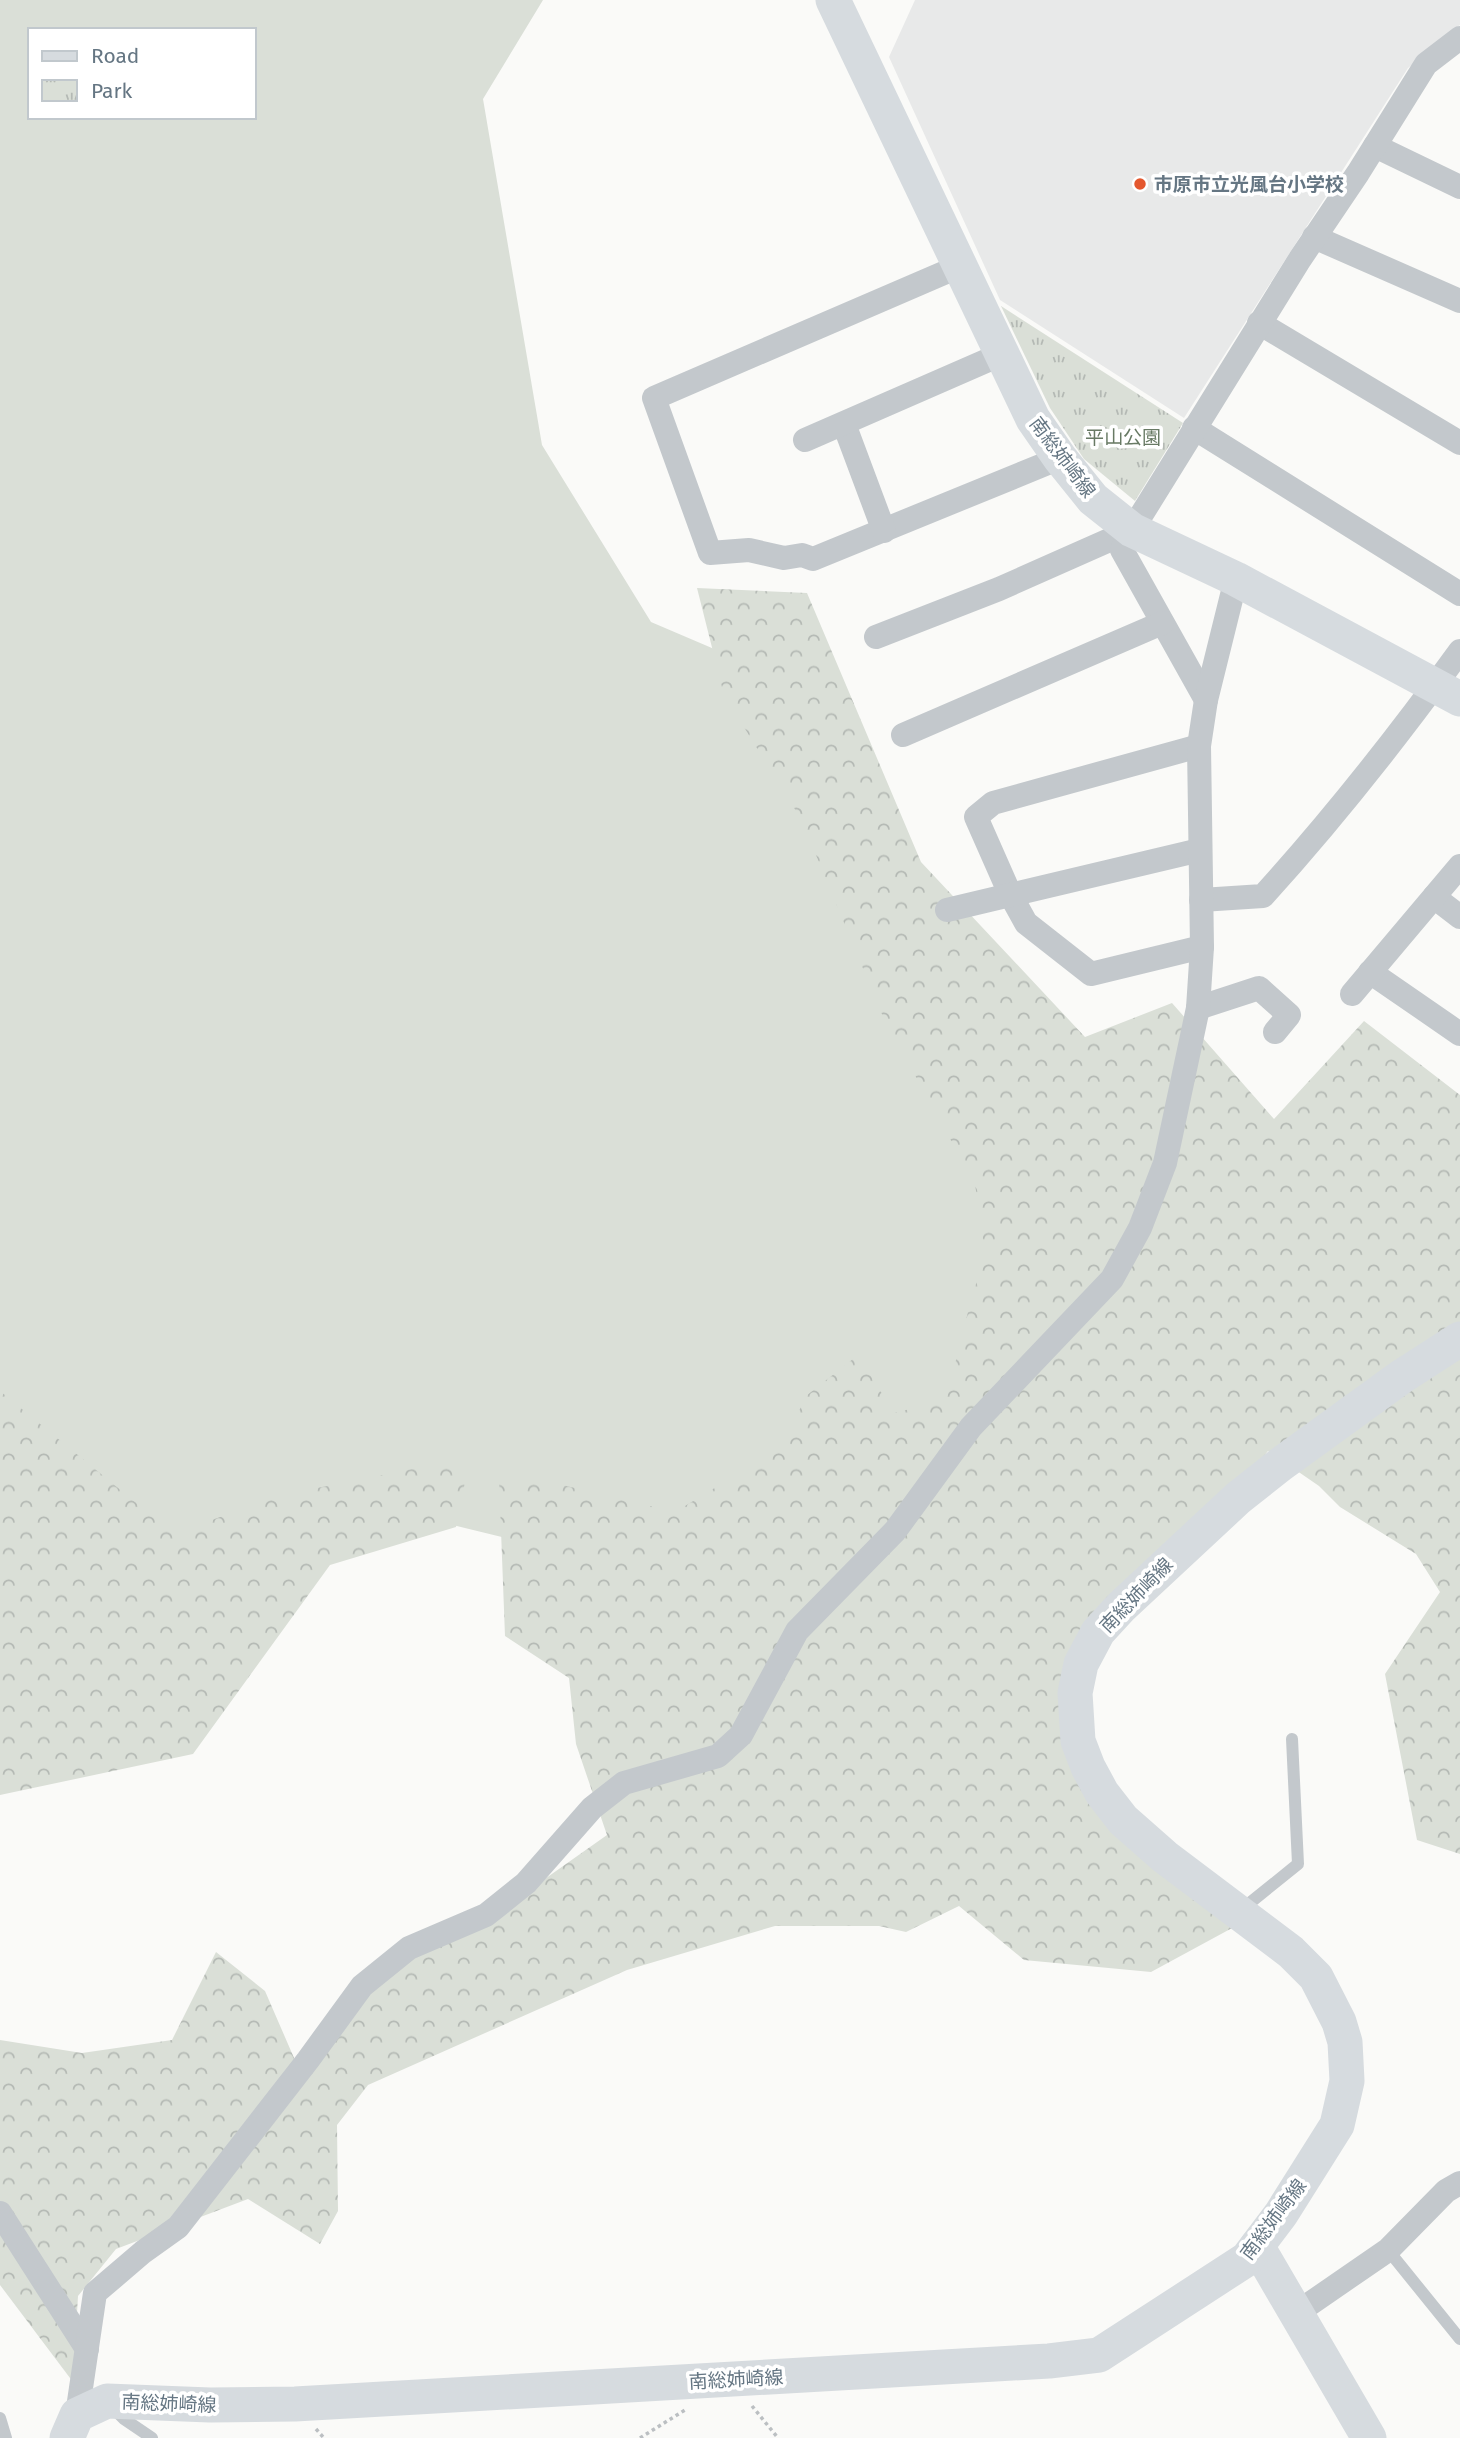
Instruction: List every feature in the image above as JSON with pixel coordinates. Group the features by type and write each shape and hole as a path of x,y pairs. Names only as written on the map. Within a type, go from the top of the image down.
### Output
{"main road":[{"name":"南総姉崎線","path":"844,8 960,266 1033,419 1093,499 1132,530 1236,579 1448,693"},
{"name":"南総姉崎線","path":"84,2418 210,2405 295,2404 1049,2361 1099,2355 1247,2259 1311,2170 1337,2125 1347,2081 1345,2042 1339,2022 1316,1977 1291,1952 1165,1857 1123,1821 1102,1793 1088,1768 1079,1741 1075,1693 1081,1664 1098,1632 1121,1607 1238,1498 1401,1377 1460,1339"},
{"path":"1257,2246 1369,2438"}],"street":[{"path":"1206,700 1122,550 1259,323 1426,64 1460,38"},
{"path":"1375,146 1460,187"},
{"path":"1314,237 1460,301"},
{"path":"960,266 654,398 710,553 749,550 785,558 802,555 813,559 1060,458"},
{"path":"1259,323 1460,443"},
{"path":"805,440 1002,354"},
{"path":"844,424 884,531"},
{"path":"1194,428 1460,594"},
{"path":"876,637 999,589 1132,530"},
{"path":"84,2418 95,2292 178,2227 362,1986 409,1948 486,1915 526,1883 592,1808 624,1783 718,1756 741,1735 797,1631 895,1531 971,1427 1112,1279 1140,1228 1165,1163 1198,1008 1202,947 1199,746 1206,700 1236,579"},
{"path":"903,735 1162,623"},
{"path":"1201,900 1262,896 1448,693 1460,651"},
{"path":"1199,746 993,803 976,817 1026,923 1091,974 1202,947"},
{"path":"947,910 1200,850"},
{"path":"1352,994 1460,866"},
{"path":"1434,897 1460,917"},
{"path":"1370,972 1460,1034"},
{"path":"1198,1008 1259,988 1289,1016 1275,1032"},
{"path":"1295,2314 1388,2250 1446,2191 1460,2183"},
{"path":"0,2213 88,2349"}],"lane":[{"path":"1239,1912 1298,1864 1292,1739"},
{"path":"1388,2250 1460,2339"},
{"path":"0,2418 6,2438"},
{"path":"84,2418 124,2419 152,2438"}],"path":[{"path":"744,2378 744,2395 778,2438"}],"shaded area":[{"name":"市原市立光風台小学校","path":"915,0 1460,0 1460,25 1408,68 1184,418 1000,300 889,57"}],"green space":[{"path":"0,0 543,0 483,99 542,445 651,622 775,675 922,887 1261,1258 634,1569 358,1502 154,1585 0,1520"},
{"name":"平山公園","path":"1001,306 1183,423 1135,501 1084,459 1050,408"},
{"path":"697,588 807,593 921,862 1085,1037 1172,1003 1274,1119 1364,1021 1460,1095 1460,1854 1417,1840 1385,1674 1440,1592 1416,1554 1340,1507 1319,1486 1268,1451 1216,1517 1064,1669 1109,1817 1234,1927 1151,1972 1024,1960 959,1906 906,1932 879,1926 775,1926 627,1970 368,2085 337,2125 338,2211 320,2244 248,2199 116,2249 78,2296 73,2382 0,2285 0,2040 82,2053 172,2040 216,1952 265,1991 304,2081 372,1973 515,1900 607,1835 576,1744 569,1678 505,1636 499,1478 554,1483 675,1512 782,1447 806,1396 858,1355 894,1413 946,1400 985,1253 975,1184 884,1019 801,819 724,695"},
{"path":"0,1391 174,1534 277,1496 432,1465 468,1467 456,1527 330,1565 193,1754 0,1795"}],"place":[{"name":"市原市立光風台小学校","path":"1140,184"}]}
